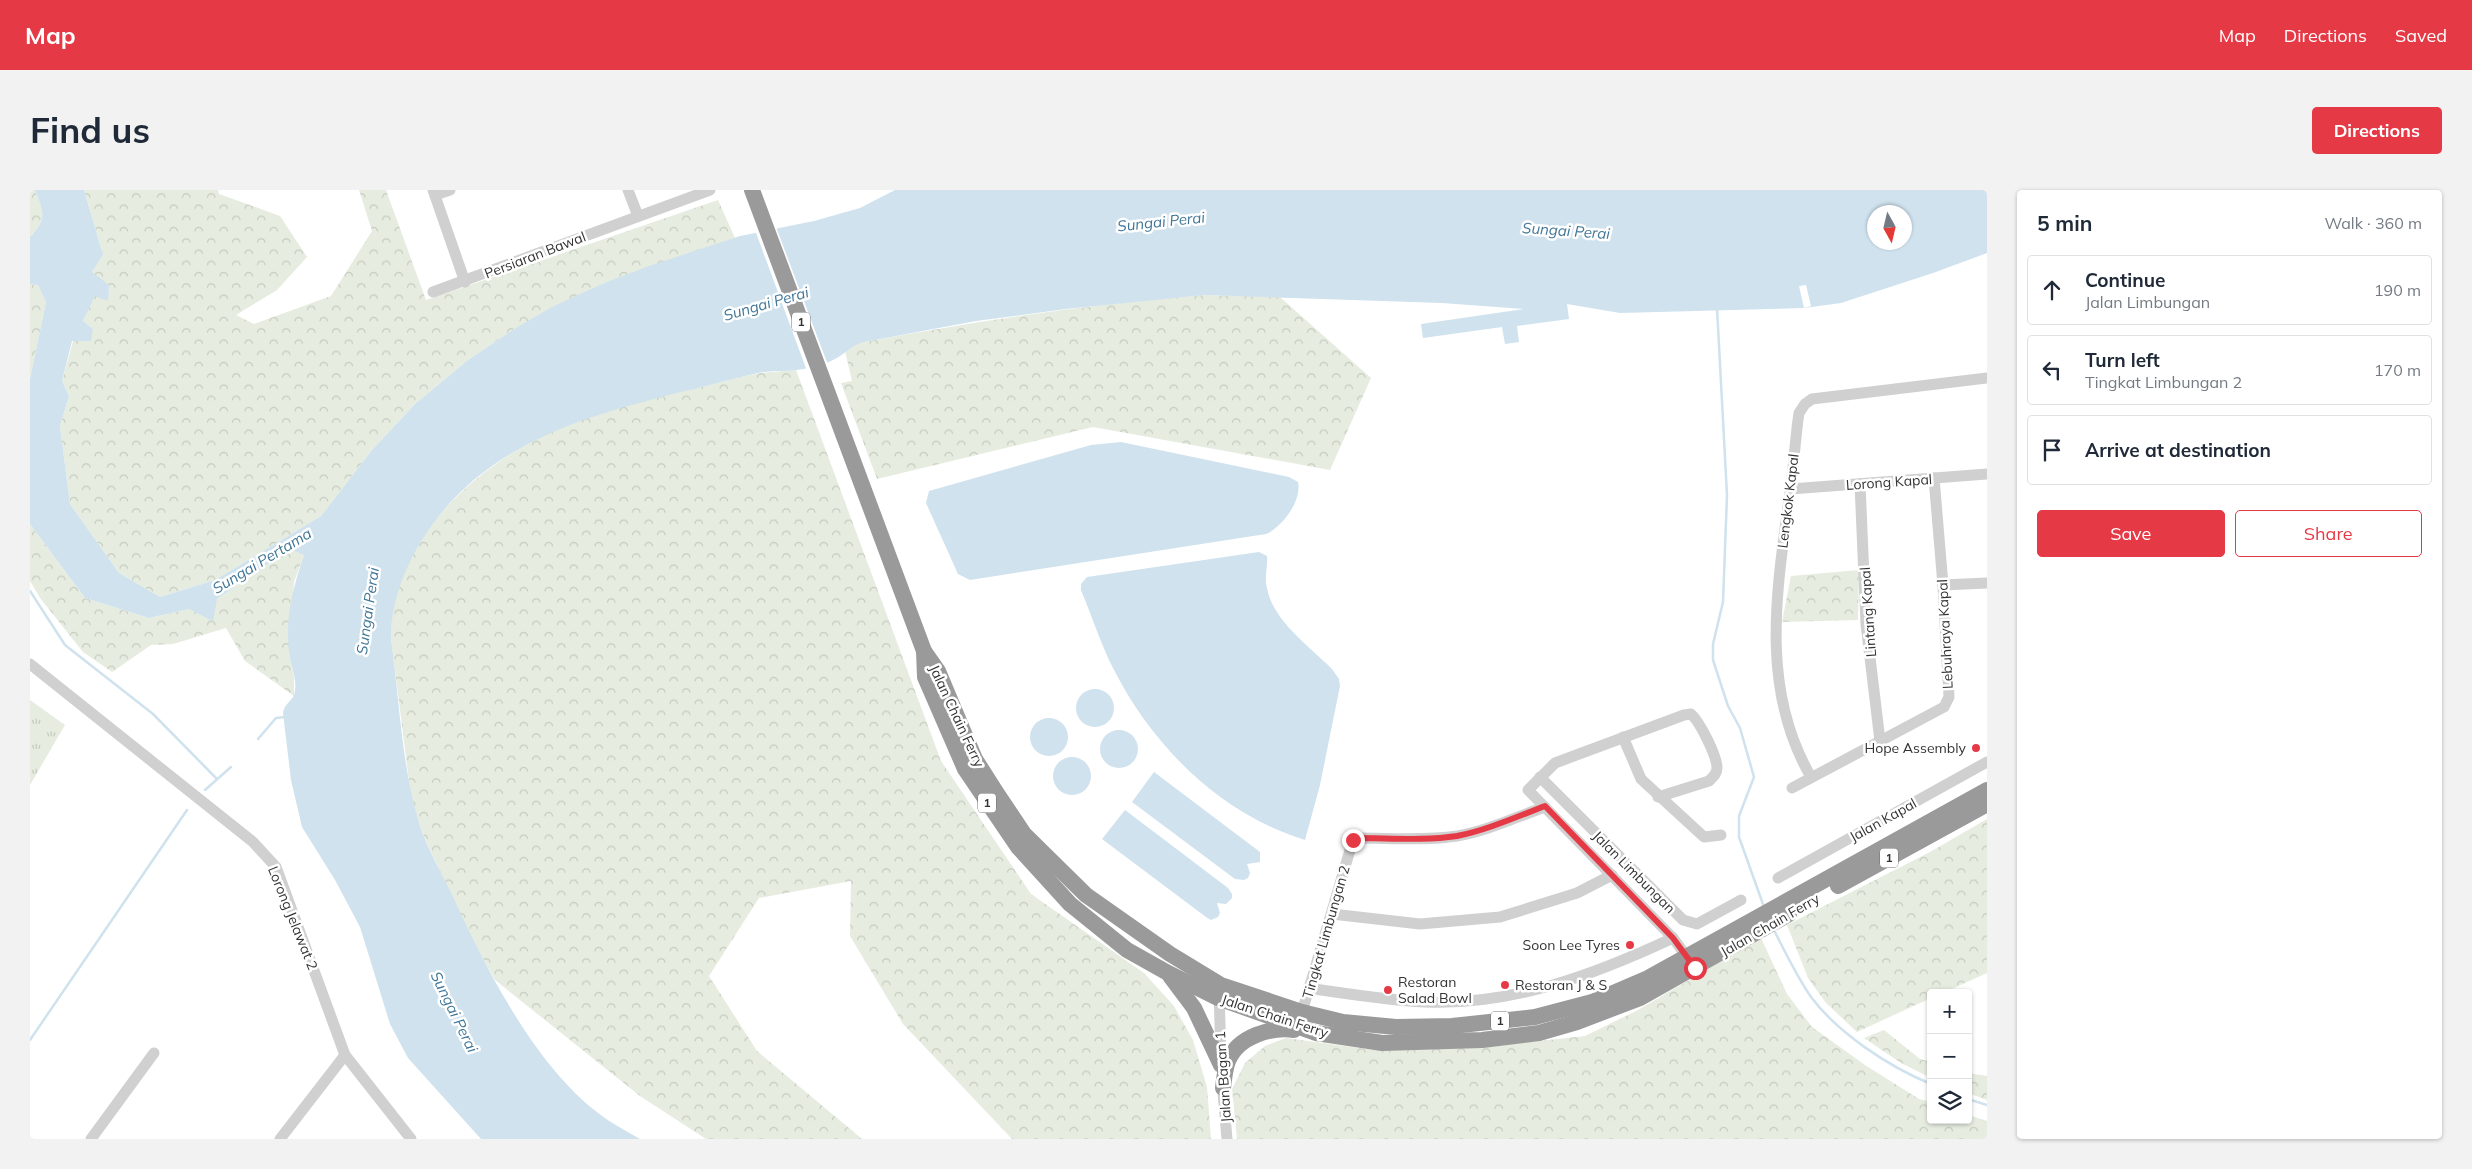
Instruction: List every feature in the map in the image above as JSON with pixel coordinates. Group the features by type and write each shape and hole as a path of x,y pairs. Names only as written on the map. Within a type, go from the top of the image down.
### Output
{"highway":[{"name":"Jalan Chain Ferry","path":"752,190 924,651 938,671 975,759 1024,834 1086,895 1170,954 1219,992 1343,1022 1396,1027 1452,1026 1534,1017 1592,1002 1691,962 1789,907 1987,790"},
{"name":"Jalan Chain Ferry","path":"924,651 925,677 965,769 1018,847 1070,904 1127,950 1168,973 1316,1032 1382,1044 1482,1040 1539,1033 1577,1022 1631,1002 1669,984 1691,962"},
{"name":"Jalan Chain Ferry","path":"1789,907 1987,804"},
{"path":"1168,973 1194,1008 1221,1065"},
{"path":"1223,1088 1228,1060 1246,1040 1280,1028 1316,1032"}],"street":[{"path":"450,190 434,193 465,282"},
{"path":"628,190 638,216 710,190"},
{"name":"Persiaran Bawal","path":"433,292 465,282 638,216"},
{"name":"Lengkok Kapal","path":"1811,777 1798,754 1777,668 1775,628 1779,569 1791,489 1799,413 1805,404 1812,399 1987,378"},
{"name":"Lorong Kapal","path":"1791,489 1987,474"},
{"name":"Lebuhraya Kapal","path":"1792,788 1944,707 1949,697 1943,586 1934,478"},
{"name":"Lintang Kapal","path":"1860,484 1866,624 1880,741"},
{"path":"1943,586 1987,583"},
{"name":"Lorong Jelawat 2","path":"30,664 253,842 276,867 345,1055 410,1139"},
{"path":"1540,777 1555,763 1623,736 1691,714 1703,728 1717,767 1715,776 1709,781 1658,797"},
{"path":"1623,736 1636,772 1658,797 1704,837 1721,836"},
{"name":"Jalan Kapal","path":"1778,878 1987,762"},
{"name":"Jalan Limbungan","path":"1691,962 1673,938 1528,790 1540,777 1683,920 1697,924 1741,900"},
{"name":"Tingkat Limbungan 2","path":"1302,1012 1353,840 1357,838 1458,836 1496,825 1545,806"},
{"path":"1622,886 1636,873"},
{"path":"1332,914 1420,924 1500,917 1578,893 1612,875"},
{"path":"1308,988 1426,1002 1469,1000 1526,992 1580,977 1628,959 1673,938"},
{"name":"Jalan Bagan 1","path":"1219,992 1221,1065 1227,1139"},
{"path":"91,1139 154,1053"},
{"path":"280,1139 345,1055"}],"green space":[{"path":"30,190 35,190 42,210 42,220 30,237"},
{"path":"84,190 218,190 219,194 280,216 307,257 277,290 236,315 254,324 331,296 372,231 359,190 386,190 426,300 718,200 735,238 604,283 514,329 468,360 415,404 372,450 321,516 215,580 160,597 119,573 70,504 60,426 69,396 62,381 73,341 93,329 83,321 95,295 108,300 92,272 103,255"},
{"path":"30,284 38,285 46,302 30,379"},
{"path":"1204,295 1280,297 1371,378 1330,470 1093,427 877,479 841,383 852,381 845,351 855,344 1033,314 1118,303"},
{"path":"796,370 941,761 1031,894 1144,973 1174,1006 1193,1040 1207,1087 1211,1139 1012,1139 903,1024 850,936 851,881 759,898 709,976 757,1051 862,1139 706,1139 640,1096 495,980 469,934 425,839 416,814 410,789 391,639 394,604 405,571 421,540 443,512 468,486 527,444 558,429 579,420 646,400 760,373"},
{"path":"30,524 85,598 149,618 189,609 217,599 291,549 304,555 294,582 289,654 294,677 294,696 245,661 226,628 173,644 151,645 112,672 83,652 40,598 30,581"},
{"path":"1859,570 1858,620 1782,622 1791,576"},
{"path":"30,700 65,725 30,785"},
{"path":"1987,819 1987,973 1952,989 1927,989 1927,1000 1857,1032 1826,1003 1808,978 1787,925 1930,852"},
{"path":"1761,938 1787,994 1812,1027 1865,1065 1919,1099 1927,1101 1927,1124 1972,1124 1972,1116 1987,1121 1987,1139 1237,1139 1232,1089 1245,1063 1265,1046 1286,1038 1374,1050 1530,1042 1585,1036 1638,1010"},
{"path":"1884,1030 1920,1059 1927,1061 1927,1076 1901,1063 1864,1038"},
{"path":"1972,1074 1987,1076 1987,1100 1972,1094"}],"water":[{"path":"35,190 84,190 103,255 92,272 109,285 108,301 95,296 83,321 93,329 91,341 72,341 62,381 69,396 60,426 70,504 119,573 160,597 215,580 321,516 372,450 415,404 468,360 514,329 552,307 604,283 649,266 740,236 814,221 860,208 895,190 1987,190 1987,253 1841,303 1804,308 1620,313 1567,304 1569,319 1517,326 1519,342 1505,344 1502,327 1423,338 1421,324 1524,309 1442,303 1204,295 1066,309 976,321 864,342 824,364 797,370 758,373 639,403 566,427 532,442 500,461 470,483 443,511 420,543 403,578 395,601 391,639 407,769 419,823 432,854 480,953 513,1013 532,1041 574,1092 603,1117 640,1139 481,1139 408,1058 390,1024 360,927 335,880 302,827 291,780 283,713 295,693 295,681 289,652 288,627 293,591 304,555 290,549 217,599 213,621 189,609 149,618 85,598 30,524 30,379 46,302 38,285 30,284 30,237 40,225 42,210"},
{"path":"1121,442 1289,477 1298,482 1297,497 1290,512 1278,526 1266,534 970,580 958,574 926,503 929,491 1091,445"},
{"path":"1259,552 1267,556 1266,584 1276,611 1293,632 1332,669 1339,679 1340,686 1320,785 1305,840 1274,828 1245,813 1218,795 1170,751 1130,699 1114,670 1081,590 1081,584 1087,577"},
{"path":"1095,689 1102,690 1108,695 1113,701 1113,715 1108,721 1102,726 1095,727 1088,726 1082,721 1077,715 1076,708 1077,701 1082,695 1088,690"},
{"path":"1049,718 1063,723 1068,737 1063,751 1049,756 1035,751 1030,737 1035,723"},
{"path":"1119,730 1132,736 1138,749 1132,762 1119,768 1106,762 1100,749 1106,736"},
{"path":"1072,757 1086,762 1091,776 1086,790 1072,795 1058,790 1053,776 1058,762"},
{"path":"1154,772 1260,852 1260,862 1247,864 1250,873 1248,878 1244,880 1235,879 1132,802"},
{"path":"1125,810 1228,888 1232,898 1226,904 1217,903 1220,913 1218,917 1211,920 1206,917 1102,839"}],"pier":[{"path":"776,227 828,365 807,371 755,230"},
{"path":"1806,285 1811,306 1804,308 1799,286"}],"waterway":[{"path":"1717,308 1727,495 1723,602 1713,644 1713,660 1728,706 1740,728 1754,777 1739,816 1739,837 1764,907"},
{"path":"30,591 65,645 153,714 217,779"},
{"path":"258,739 276,718 285,717"},
{"path":"205,790 231,767"},
{"path":"30,1040 187,810"},
{"path":"1774,930 1791,964 1811,997 1835,1023 1865,1048 1898,1068 1927,1082"},
{"path":"1972,1100 1987,1105"}],"place":[{"name":"Hope Assembly","path":"1976,748"},
{"name":"Soon Lee Tyres","path":"1630,945"},
{"name":"Restoran J & S","path":"1505,985"},
{"name":"Restoran Salad Bowl","path":"1388,990"}],"route":[{"path":"1353,840 1357,838 1458,836 1496,825 1545,806 1673,938 1695,968"}],"water label":[{"name":"Sungai Perai","path":"1161,222"},
{"name":"Sungai Perai","path":"1566,231"},
{"name":"Sungai Perai","path":"766,304"},
{"name":"Sungai Pertama","path":"262,561"},
{"name":"Sungai Perai","path":"368,611"},
{"name":"Sungai Perai","path":"454,1012"}]}
